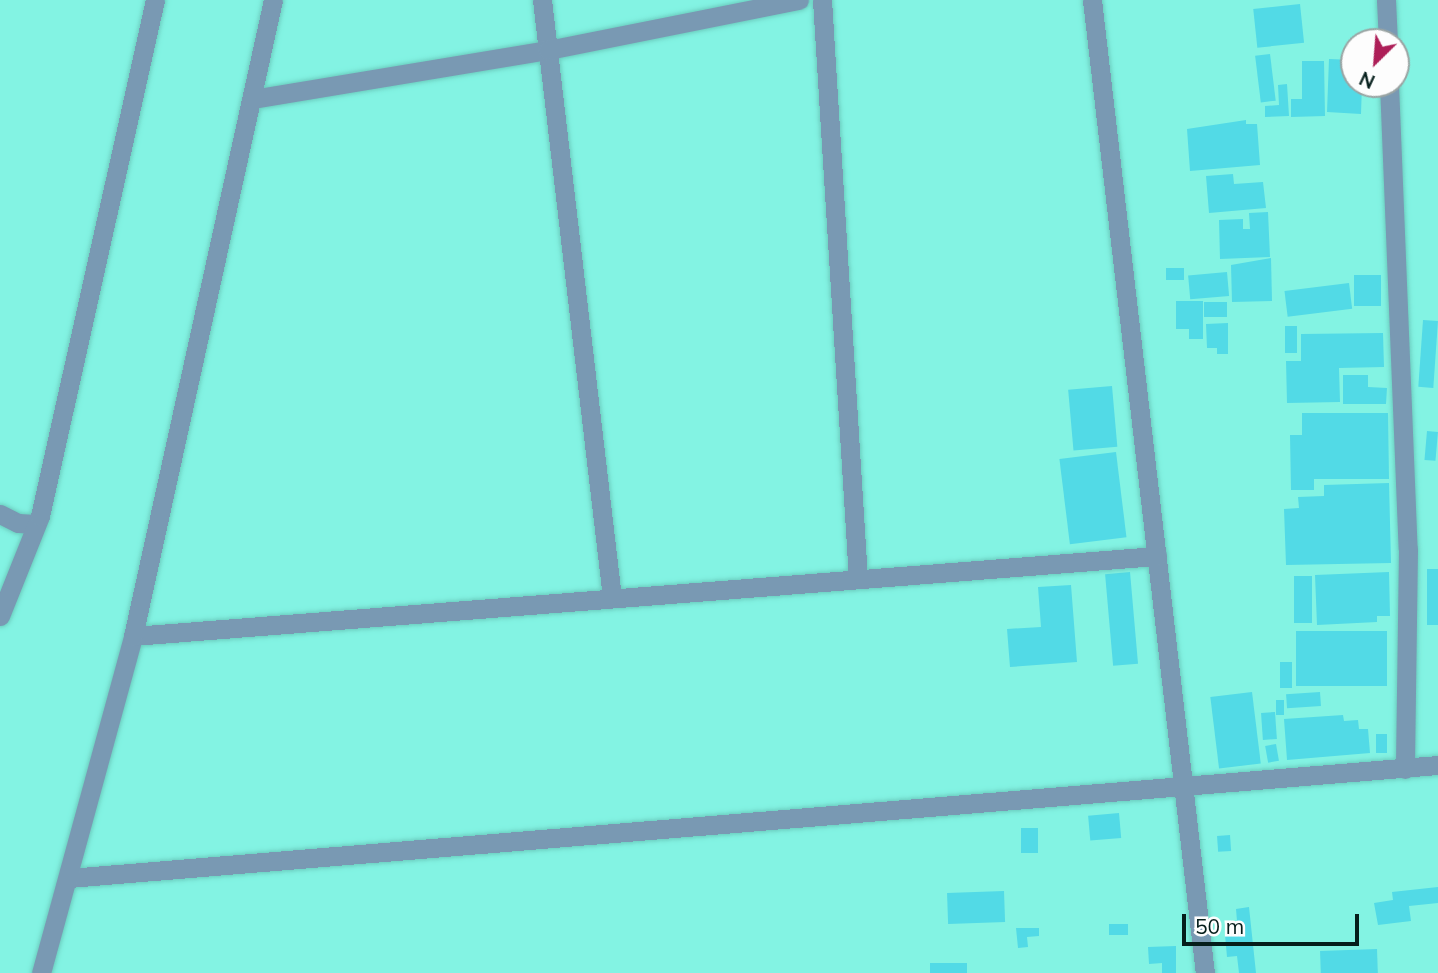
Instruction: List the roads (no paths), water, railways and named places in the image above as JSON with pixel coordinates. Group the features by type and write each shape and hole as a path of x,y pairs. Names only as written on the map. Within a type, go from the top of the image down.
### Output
{"street":[{"path":"0,616 36,524 155,0"},
{"path":"41,973 133,636 274,0"},
{"path":"542,0 612,598"},
{"path":"252,99 548,50 799,0"},
{"path":"821,0 859,579"},
{"path":"1092,0 1205,973"},
{"path":"1386,0 1387,28"},
{"path":"1390,98 1408,549 1405,769"},
{"path":"0,514 19,523 36,524"},
{"path":"133,636 1157,556"},
{"path":"69,878 1185,789 1438,765"}]}
